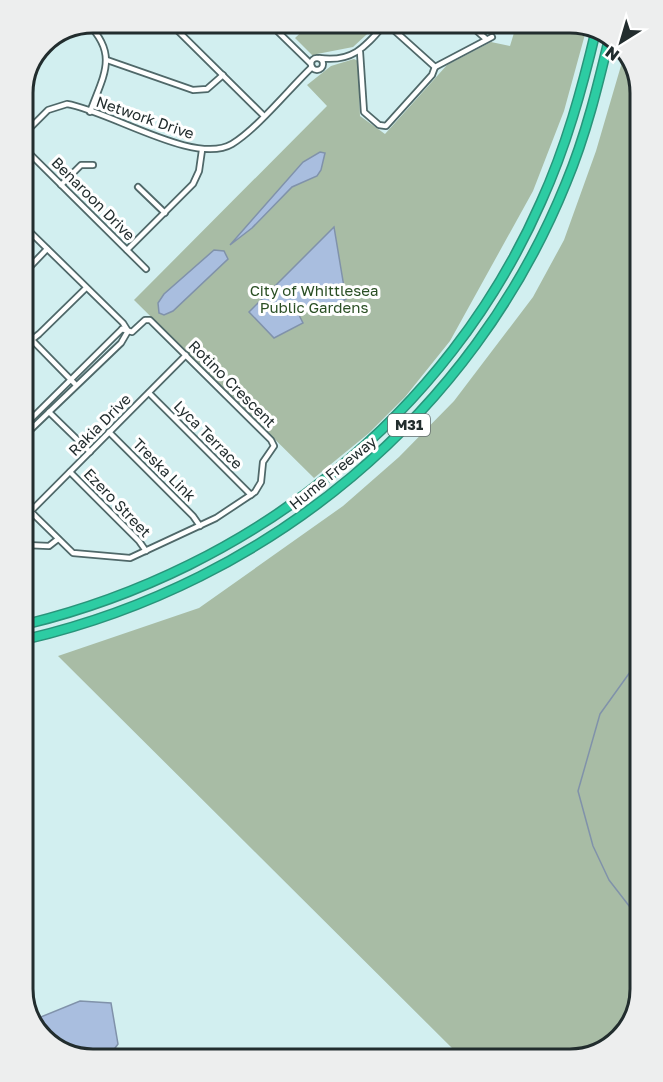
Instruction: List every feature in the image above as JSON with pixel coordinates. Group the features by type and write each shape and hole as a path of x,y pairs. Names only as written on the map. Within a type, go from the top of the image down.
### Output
{"highway":[{"name":"Hume Freeway","path":"33,622 124,594 184,569 236,542 315,488 390,423 457,345 515,256 541,203 565,142 591,48"},
{"name":"Hume Freeway","path":"33,637 136,606 230,562 309,512 360,472 401,433 445,385 484,334 538,244 567,183 586,130 601,72"}],"street":[{"path":"90,112 107,60 103,42 96,33"},
{"path":"181,33 264,115"},
{"path":"280,33 303,55 322,67"},
{"path":"314,62 360,52 377,33"},
{"path":"397,33 435,67"},
{"path":"360,52 364,112 379,125 386,126 432,75 435,67 489,38 482,33"},
{"path":"107,60 193,90 207,89 223,75"},
{"path":"314,62 316,70 331,60"},
{"name":"Network Drive","path":"33,125 48,110 57,105 72,105 202,150 230,145 264,115 314,62"},
{"path":"127,250 195,181 202,150"},
{"name":"Benaroon Drive","path":"33,157 146,268"},
{"path":"61,185 81,165 93,165"},
{"path":"138,187 165,213"},
{"path":"33,235 86,288 113,311 125,330"},
{"path":"33,264 47,249"},
{"path":"33,339 86,288"},
{"name":"Rotino Crescent","path":"125,330 137,327 148,320 274,444 262,465 260,485 251,495"},
{"path":"33,417 125,330"},
{"path":"33,427 117,346 125,330"},
{"path":"33,341 76,385"},
{"name":"Rakia Drive","path":"33,508 186,355"},
{"name":"Lyca Terrace","path":"149,393 251,495"},
{"path":"44,407 90,452"},
{"name":"Treska Link","path":"109,432 193,516 200,526"},
{"name":"Ezero Street","path":"70,472 139,541 146,551"},
{"path":"33,514 78,555 128,558 222,515 251,495"},
{"path":"33,545 49,546 58,539"}],"green space":[{"path":"300,33 368,33 353,47 317,54 317,60 295,38"},
{"name":"City of Whittlesea Public Gardens","path":"514,33 585,35 564,111 533,191 450,341 405,397 369,433 314,478 134,300 327,106 307,85 331,66 354,59 358,61 360,116 385,134 447,65 491,42 510,46"},
{"path":"619,72 626,72 630,93 630,989 628,1005 620,1022 610,1034 586,1047 453,1049 58,656 199,608 343,506 399,457 454,401 533,297 564,240 596,151"}],"water":[{"path":"320,152 325,153 321,170 317,176 292,187 252,228 230,245 303,162"},
{"path":"334,227 346,299 318,314 313,305 298,313 303,323 274,338 249,312"},
{"path":"214,250 224,251 228,259 173,311 164,315 159,313 158,303 164,294"},
{"path":"80,1001 111,1003 118,1044 114,1049 89,1049 74,1046 53,1034 40,1017"}],"waterway":[{"path":"630,672 600,714 578,791 593,846 609,880 630,907"}]}
